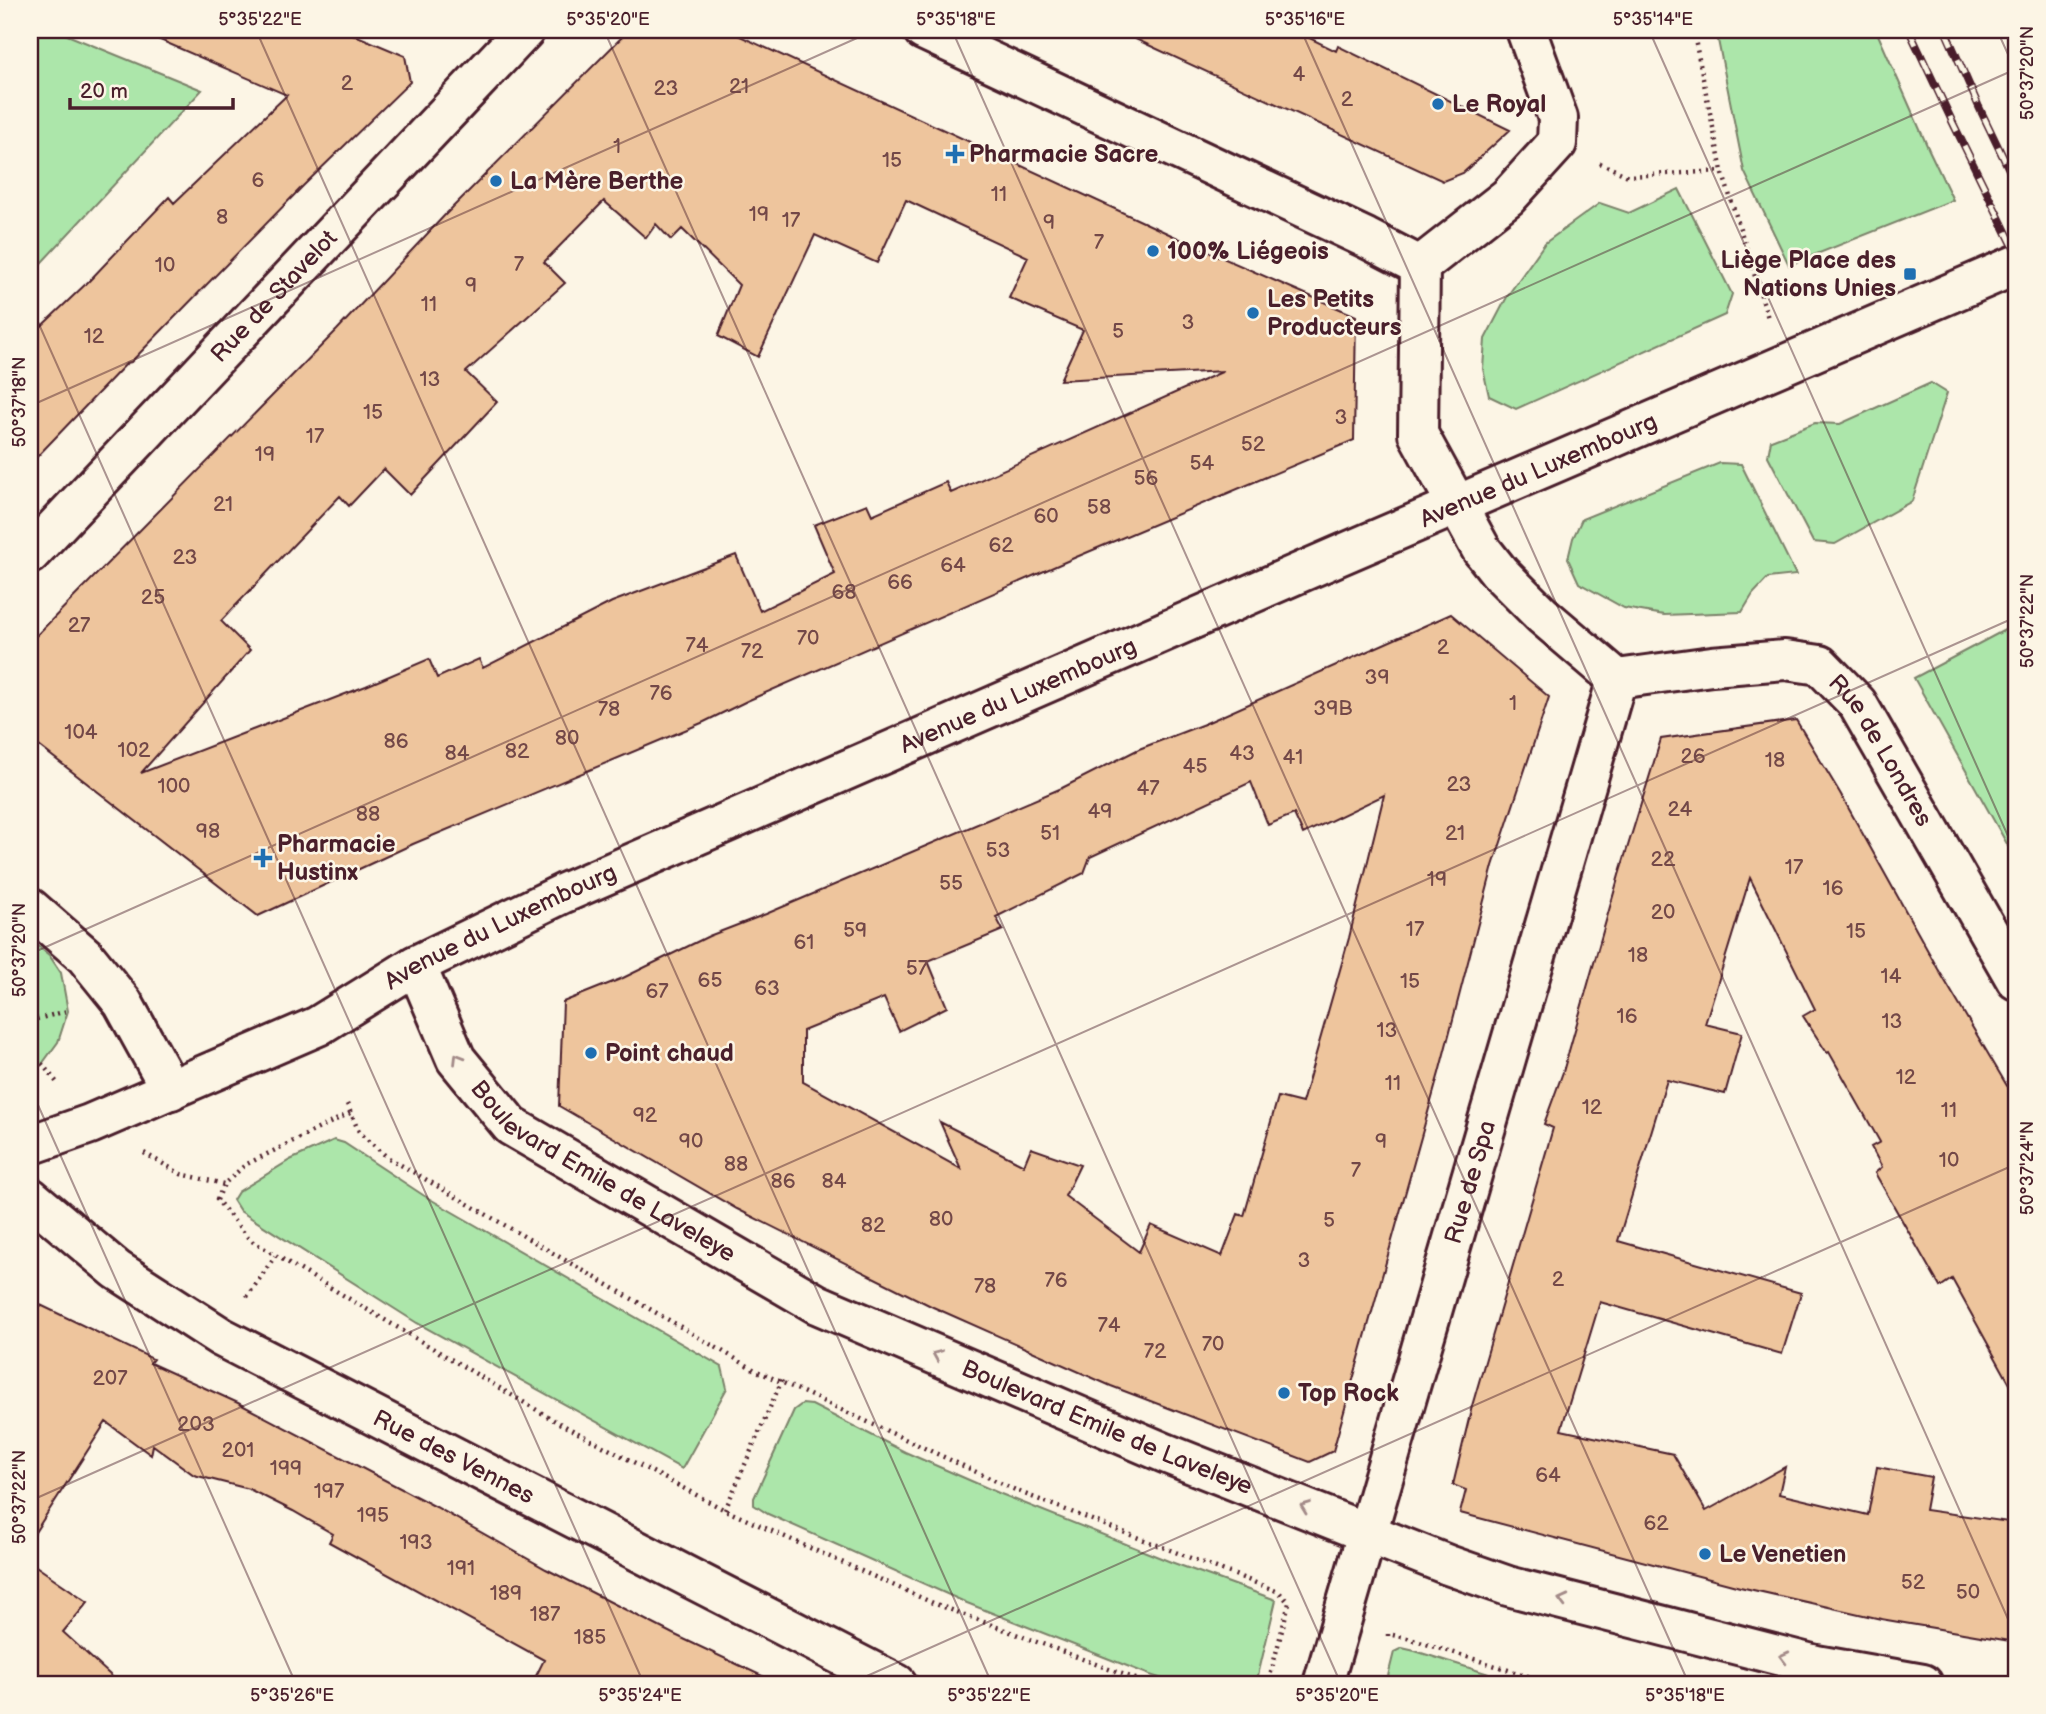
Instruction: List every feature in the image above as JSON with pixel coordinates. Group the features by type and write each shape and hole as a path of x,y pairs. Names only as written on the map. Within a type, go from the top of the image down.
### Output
{"street":[{"path":"923,30 1366,237 1419,266"},
{"path":"1419,266 1508,197 1558,131 1526,30"},
{"name":"Rue de Stavelot","path":"30,554 513,33"},
{"name":"Avenue du Luxembourg","path":"30,1145 90,1124 318,1026 416,965 577,887 2016,265"},
{"path":"1419,266 1418,434 1482,549 1500,573 1542,615 1617,679"},
{"name":"Rue de Londres","path":"1617,679 1712,666 1785,660 1820,665 1857,703 2016,981"},
{"name":"Rue de Spa","path":"1323,1684 1617,679"},
{"path":"30,908 86,956 122,1003 171,1090"},
{"name":"Boulevard Emile de Laveleye","path":"416,965 456,1059 511,1126 817,1304 1165,1453 1448,1565 1508,1586 1816,1665 1923,1684"},
{"name":"Rue des Vennes","path":"30,1196 117,1270 221,1337 874,1680"}],"path":[{"path":"1693,30 1722,171 1768,318"},
{"path":"1558,131 1628,176 1722,171"},
{"path":"30,1021 68,1010"},
{"path":"347,1104 359,1132 387,1157 755,1370 782,1380 1022,1493 1279,1592 1289,1603 1268,1684"},
{"path":"350,1113 246,1165 224,1184 217,1200 250,1240 557,1422 725,1510 933,1603 1149,1684"},
{"path":"240,1306 275,1256"},
{"path":"725,1510 782,1380"},
{"path":"1388,1634 1553,1684"}],"green space":[{"path":"30,30 55,30 202,90 30,275"},
{"path":"1716,30 1876,30 1953,200 1789,265 1744,171"},
{"path":"1679,189 1732,294 1725,315 1516,409 1489,396 1483,369 1485,339 1508,295 1545,243 1600,203 1629,213"},
{"path":"1931,383 1947,393 1912,501 1835,544 1813,542 1768,456 1771,440 1815,423 1840,424"},
{"path":"1720,463 1741,464 1796,575 1768,578 1753,594 1742,612 1664,615 1624,608 1579,583 1568,559 1573,538 1582,519"},
{"path":"2016,624 2016,860 1914,678"},
{"path":"30,940 49,955 61,973 68,1011 58,1042 42,1064 30,1072"},
{"path":"334,1140 344,1143 423,1195 722,1367 727,1388 682,1469 417,1323 240,1211 233,1200 238,1192 290,1160"},
{"path":"802,1404 812,1405 905,1452 1001,1494 1171,1562 1276,1600 1256,1684 1178,1684 1150,1675 967,1603 768,1514 754,1505 754,1498 794,1410"},
{"path":"1402,1648 1521,1684 1386,1684 1394,1652"}],"building":[{"path":"137,30 343,30 405,56 410,82 303,186 30,464 30,337 89,281 169,197 174,203 287,95"},
{"path":"629,30 727,30 1193,245 1356,316 1354,440 1074,558 704,722 413,844 258,916 30,739 30,642 337,330 444,216","holes":["906,200 1028,257 1009,298 1083,330 1060,380 1224,371 951,493 946,482 872,515 867,504 814,525 835,574 760,611 736,555 612,602 483,668 479,659 437,678 429,659 141,773 250,650 221,621 340,496 349,506 384,469 410,495 497,402 466,372 565,283 544,262 604,201 646,238 656,224 671,240 682,229 739,285 718,336 758,357 815,235 877,263"]},
{"path":"1116,30 1293,30 1336,51 1338,46 1510,130 1463,173 1443,181"},
{"path":"1451,614 1549,697 1493,866 1439,1073 1333,1451 1310,1462 1111,1386 933,1307 737,1209 559,1106 563,1002 623,978 709,936 1062,788 1139,749 1204,724","holes":["1251,782 1268,825 1294,814 1303,834 1384,795 1349,938 1302,1103 1278,1097 1244,1216 1238,1214 1222,1256 1151,1225 1139,1252 1065,1196 1080,1165 1031,1148 1024,1165 940,1122 961,1169 803,1082 803,1031 884,998 899,1031 947,1007 928,961 1003,930 996,917 1084,873 1090,857"]},
{"path":"1796,720 2016,1101 2016,1395 1952,1279 1940,1287 1875,1173 1882,1167 1871,1147 1880,1142 1829,1052 1827,1053 1803,1016 1815,1009 1750,878 1705,1024 1742,1033 1725,1094 1667,1080 1618,1241 1801,1293 1782,1354 1600,1302 1561,1430 1673,1454 1706,1511 1785,1467 1779,1494 1868,1515 1877,1467 1931,1477 1925,1510 2016,1523 2016,1642 1881,1619 1740,1587 1460,1513 1466,1490 1453,1485 1472,1406 1553,1128 1544,1124 1563,1072 1661,739"},
{"path":"30,1300 153,1359 150,1363 238,1403 436,1507 546,1569 779,1684 532,1684 544,1660 329,1542 333,1534 293,1511 249,1489 194,1475 153,1445 151,1455 106,1422 30,1540"},
{"path":"30,1562 88,1602 63,1632 120,1684 30,1684"}],"railway":[{"path":"1909,30 2016,252"},
{"path":"1945,30 2016,184"}],"place":[{"name":"Le Royal","path":"1438,104"},
{"name":"Pharmacie Sacre","path":"955,154"},
{"name":"La Mère Berthe","path":"496,181"},
{"name":"100% Liégeois","path":"1153,251"},
{"name":"Liège Place des Nations Unies","path":"1910,274"},
{"name":"Les Petits Producteurs","path":"1253,313"},
{"name":"Pharmacie Hustinx","path":"263,858"},
{"name":"Point chaud","path":"591,1053"},
{"name":"Top Rock","path":"1284,1393"},
{"name":"Le Venetien","path":"1705,1554"}]}
